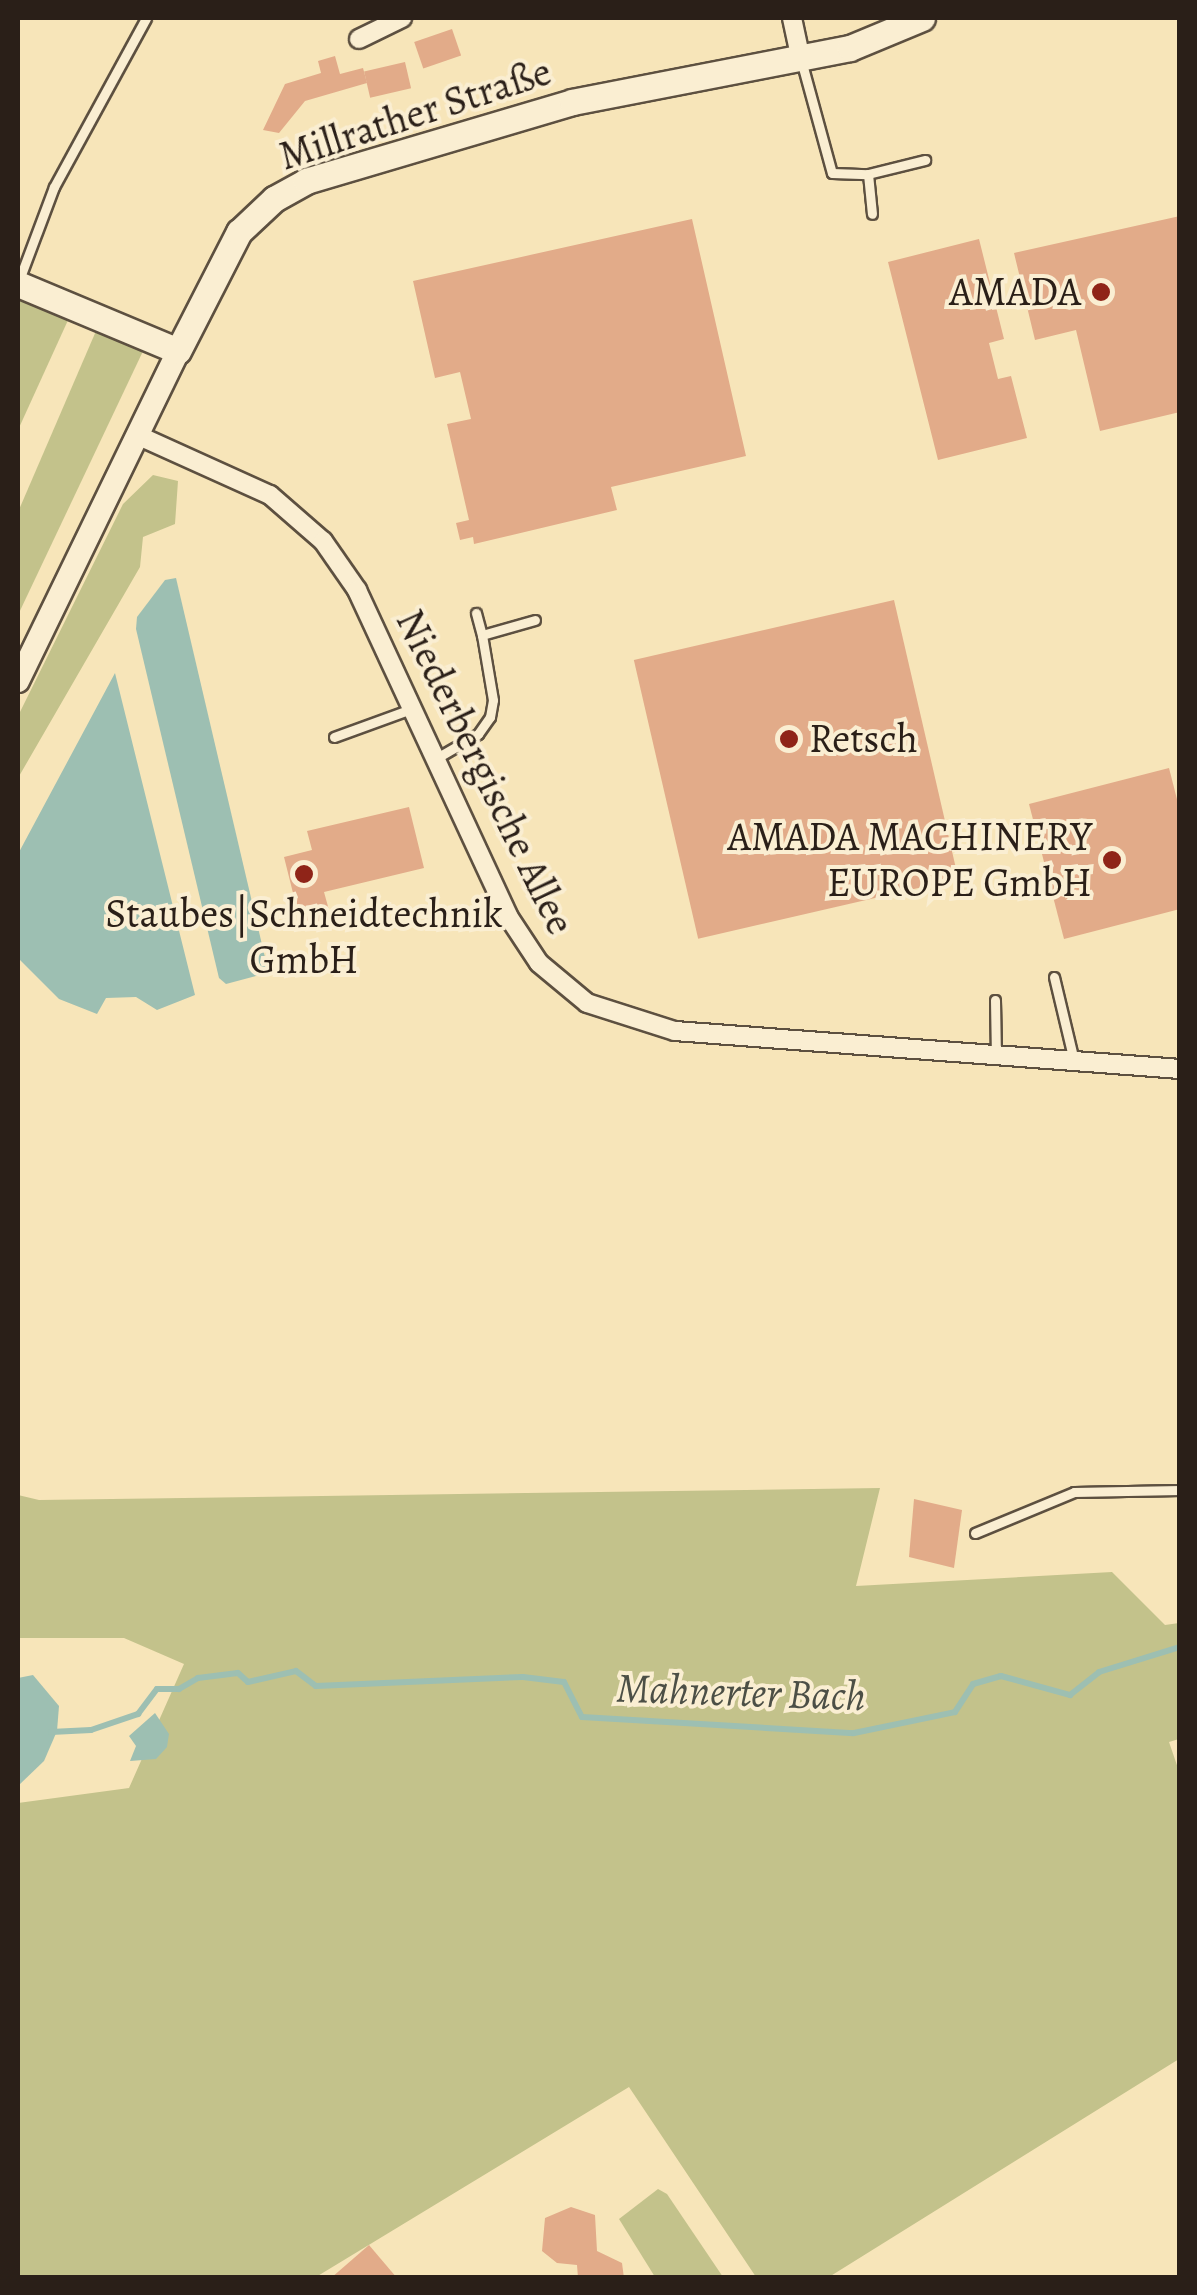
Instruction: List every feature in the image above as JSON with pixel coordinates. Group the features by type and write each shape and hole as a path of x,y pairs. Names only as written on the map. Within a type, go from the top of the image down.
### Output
{"main road":[{"name":"Millrather Straße","path":"178,350 239,232 306,181 572,102 802,60 881,38 922,18"},
{"path":"23,285 178,350"}],"street":[{"path":"358,39 402,18"},
{"path":"792,18 802,60"},
{"path":"18,681 178,350"},
{"name":"Niederbergische Allee","path":"137,434 270,495 303,520 357,590 526,945 587,1004 674,1031 1180,1068"}],"lane":[{"path":"23,285 54,187 146,18"},
{"path":"802,60 832,173 868,174 925,160"},
{"path":"868,174 872,214"},
{"path":"435,759 478,734 490,717 494,700 476,612"},
{"path":"482,635 536,620"},
{"path":"334,737 412,709"},
{"path":"1054,977 1074,1060"},
{"path":"994,1000 996,1055"},
{"path":"975,1533 1074,1492 1180,1490"}],"shaded area":[{"path":"18,300 69,318 18,430"},
{"path":"96,331 144,349 18,615 18,512"},
{"path":"153,475 178,481 175,524 143,537 140,567 18,778 18,716 123,504"},
{"path":"176,578 267,966 263,974 226,984 219,978 136,629 137,617 165,580"},
{"path":"115,673 195,995 157,1010 136,997 106,998 97,1014 59,999 18,958 18,854"},
{"path":"880,1488 856,1586 1112,1572 1165,1625 1179,1623 1179,1739 1169,1742 1180,1774 1179,2059 829,2277 756,2277 629,2087 316,2277 18,2277 18,1803 129,1788 184,1664 124,1638 18,1638 18,1495 39,1500"},
{"path":"33,1675 59,1706 57,1731 44,1761 18,1786 18,1678"},
{"path":"155,1713 169,1734 167,1747 156,1759 130,1761 136,1746 129,1736"},
{"path":"658,2189 667,2194 723,2277 655,2277 619,2219"}],"building":[{"path":"452,29 461,55 423,68 414,42"},
{"path":"335,56 340,74 363,68 367,83 305,101 279,133 263,130 285,84 321,73 318,61"},
{"path":"405,62 411,88 370,98 364,71"},
{"name":"AMADA","path":"1180,216 1180,412 1100,431 1076,330 1035,340 1014,253"},
{"path":"692,219 746,456 611,487 617,510 474,544 473,537 460,540 456,523 469,520 447,424 471,419 460,372 435,378 413,281"},
{"path":"979,239 1004,339 989,343 998,379 1011,376 1027,438 938,460 888,262"},
{"name":"Retsch","path":"894,600 958,879 698,939 634,660"},
{"name":"AMADA MACHINERY EUROPE GmbH","path":"1169,768 1180,811 1180,909 1064,939 1029,804"},
{"path":"409,807 424,868 324,892 332,921 302,929 284,857 312,850 307,831"},
{"path":"914,1499 962,1510 954,1568 909,1557"},
{"path":"571,2207 595,2215 597,2251 622,2263 624,2278 578,2278 577,2265 557,2263 542,2251 545,2218"},
{"path":"369,2245 397,2278 331,2278"}],"waterway":[{"name":"Mahnerter Bach","path":"51,1732 91,1730 138,1714 157,1689 179,1689 198,1678 238,1673 248,1682 296,1671 316,1686 523,1677 564,1682 582,1717 854,1733 955,1712 973,1684 1001,1676 1070,1695 1099,1672 1180,1647"}],"place":[{"name":"AMADA","path":"1101,292"},
{"name":"Retsch","path":"789,739"},
{"name":"AMADA MACHINERY EUROPE GmbH","path":"1112,860"},
{"name":"Staubes|Schneidtechnik GmbH","path":"304,874"}]}
